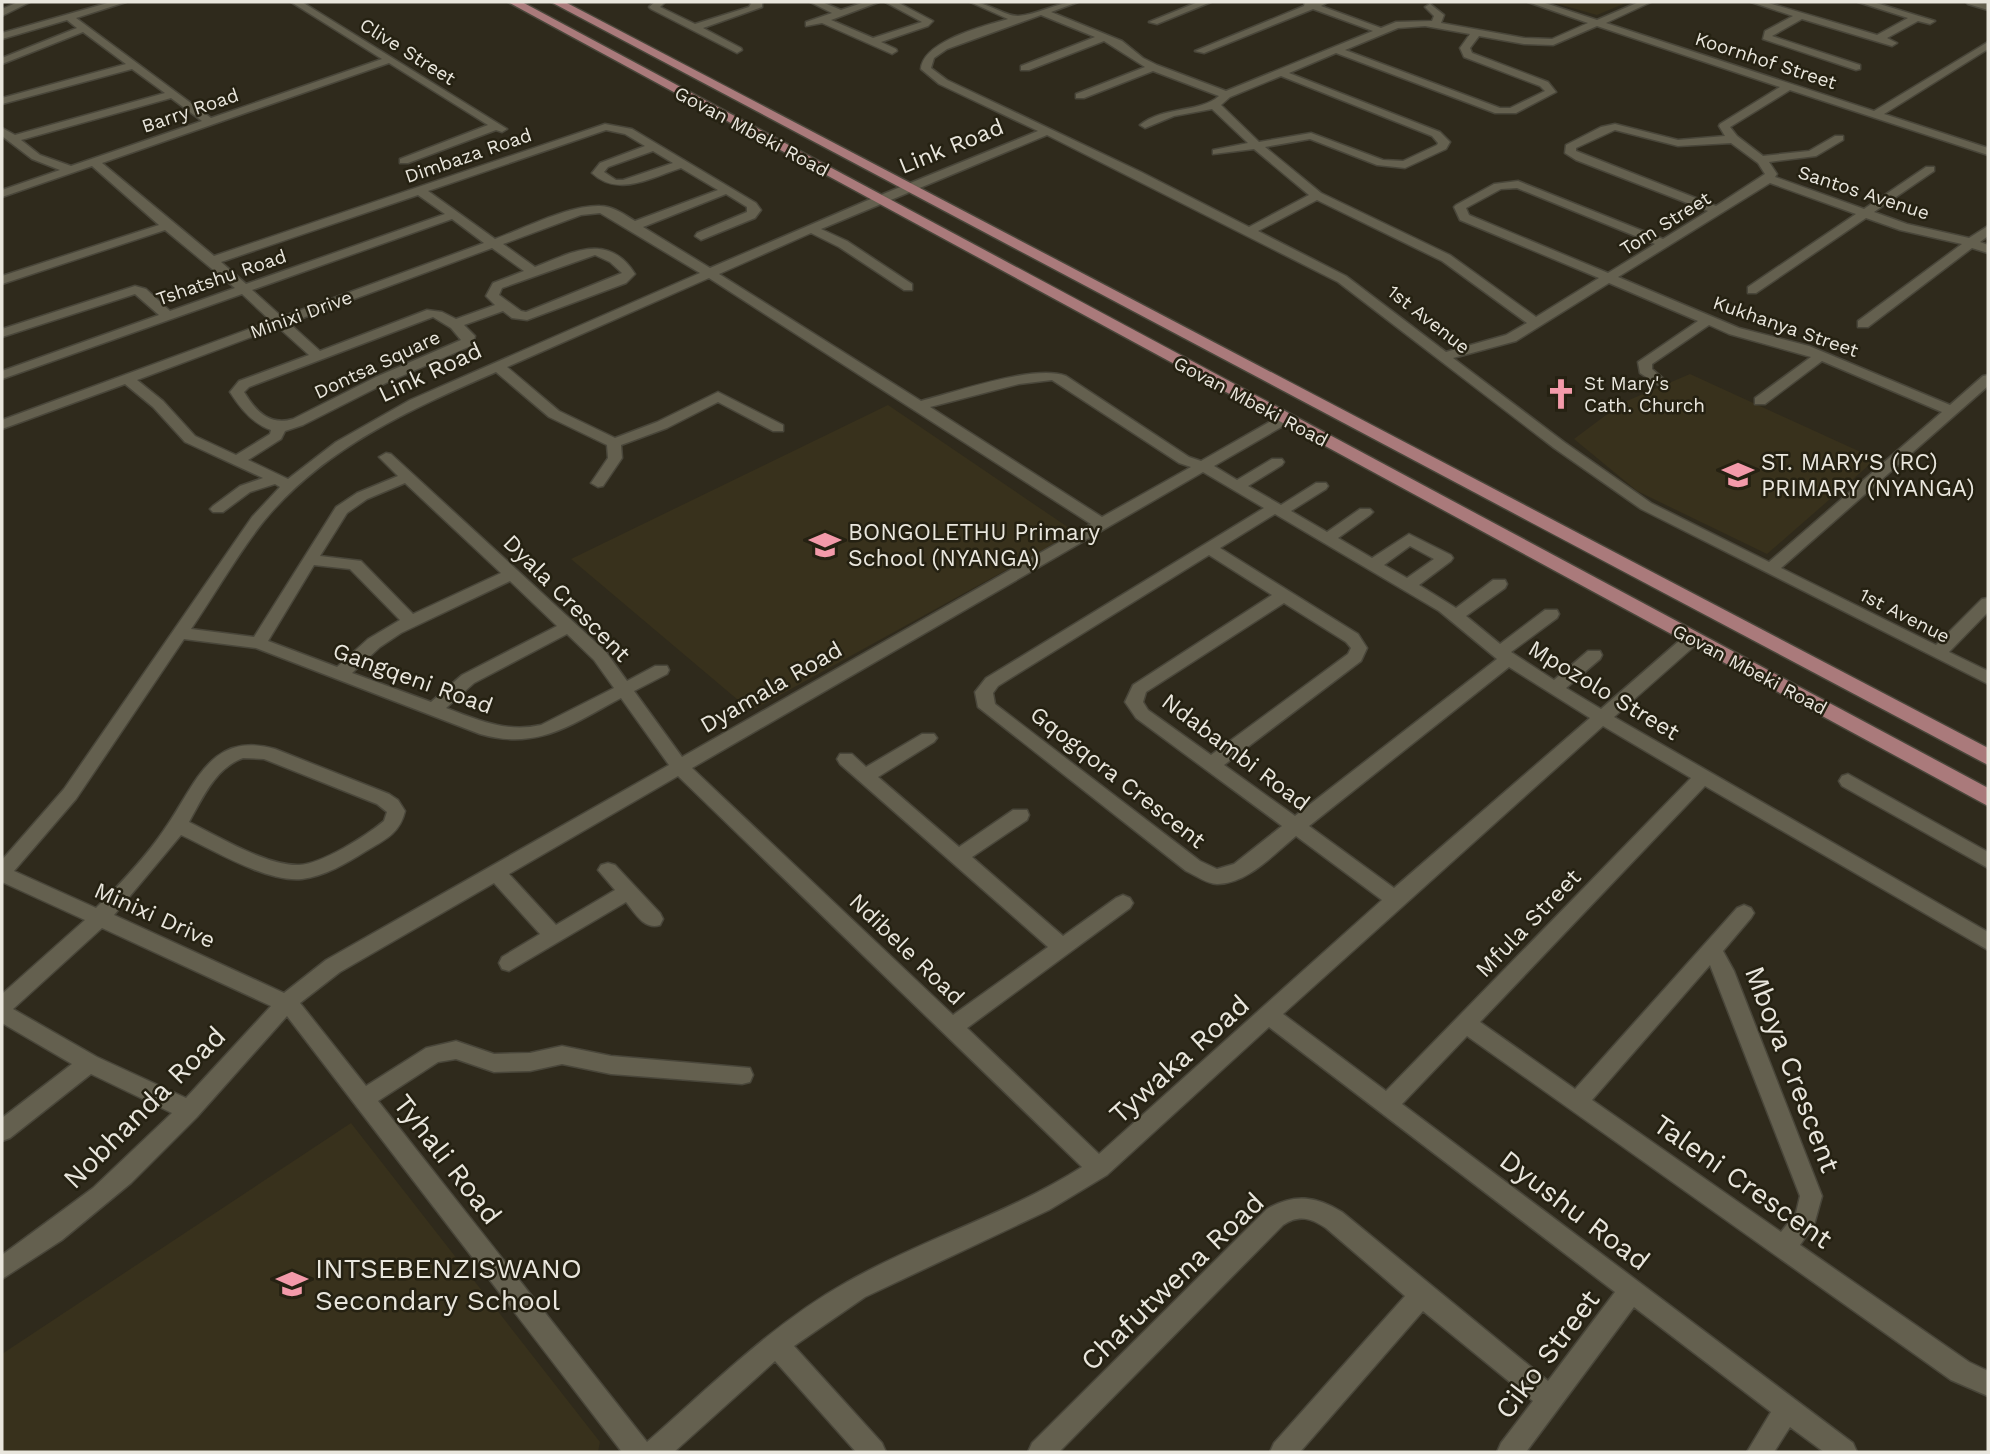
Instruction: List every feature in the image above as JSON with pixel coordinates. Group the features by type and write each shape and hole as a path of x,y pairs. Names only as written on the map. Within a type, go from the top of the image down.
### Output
{"main road":[{"name":"Govan Mbeki Road","path":"514,2 1988,798"},
{"name":"Govan Mbeki Road","path":"557,2 1988,757"}],"street":[{"path":"2,13 25,2"},
{"path":"2,36 121,2"},
{"name":"Clive Street","path":"296,2 499,127 404,161"},
{"path":"660,2 654,7 737,50"},
{"path":"694,28 752,9 757,6 757,2"},
{"path":"815,2 840,13"},
{"path":"809,24 874,2"},
{"path":"872,42 928,21 890,2"},
{"path":"893,16 922,2"},
{"path":"975,2 1018,20 1073,2"},
{"path":"1154,22 1206,2"},
{"path":"1301,2 1379,30"},
{"path":"1200,51 1323,2"},
{"name":"Koornhof Street","path":"1532,2 1988,152"},
{"path":"1145,125 1171,113 1215,105 1226,95 1379,30 1416,23 1436,24 1524,41 1553,42 1646,2"},
{"path":"1756,2 1892,43"},
{"path":"1863,2 1930,21"},
{"path":"1971,2 1988,6"},
{"path":"1430,7 1439,15 1436,24"},
{"path":"671,16 689,11"},
{"path":"1043,12 1125,47 1139,60 1153,67 1226,95"},
{"path":"1800,16 1768,33 1766,37 1856,67"},
{"path":"69,17 210,122"},
{"path":"1167,17 1183,23"},
{"path":"1878,39 1917,18"},
{"path":"822,19 892,51"},
{"name":"1st Avenue","path":"1018,20 938,50 927,59 926,69 943,82 1137,174 1342,279 1614,486 1646,506 1988,678"},
{"path":"848,31 864,26"},
{"path":"2,61 86,29"},
{"path":"1334,49 1499,111 1512,111 1551,92 1544,84 1468,55 1465,48 1477,32"},
{"path":"715,38 731,33"},
{"path":"1211,34 1227,40"},
{"path":"1048,71 1029,66 1104,37"},
{"path":"1875,114 1988,45"},
{"path":"1969,56 1988,62"},
{"name":"Barry Road","path":"2,194 389,60"},
{"path":"2,101 135,65"},
{"path":"1080,96 1153,67"},
{"path":"1217,152 1311,136 1381,163 1405,165 1442,147 1444,142 1436,134 1279,72"},
{"path":"1077,84 1093,91"},
{"path":"1769,179 1770,171 1725,130 1727,122 1789,86"},
{"path":"14,139 173,94"},
{"path":"1215,105 1224,117 1255,145 1317,195 1446,258 1536,323"},
{"path":"1156,120 1172,127"},
{"name":"Dimbaza Road","path":"212,261 605,127 623,129 752,205 755,210 751,215 701,236"},
{"path":"1718,211 1580,158 1571,153 1570,147 1605,129 1615,127 1678,143 1735,139"},
{"path":"2,131 36,157 71,170"},
{"name":"Link Road","path":"2,873 70,794 257,520 289,485 324,455 403,408 496,366 880,199 1045,132"},
{"path":"1759,160 1812,154 1839,138"},
{"path":"653,147 604,165 598,173 614,183 624,183 681,164"},
{"path":"94,162 167,226 212,261 317,355"},
{"path":"1752,290 1930,169"},
{"name":"Tom Street","path":"1444,356 1511,338 1769,179"},
{"name":"Santos Avenue","path":"1769,179 1903,227 1943,234 1988,249"},
{"name":"Kukhanya Street","path":"1665,244 1518,184 1498,186 1460,207 1464,217 1608,279 1734,331 1821,356 1951,411"},
{"path":"419,190 533,272"},
{"path":"634,226 727,190"},
{"path":"1250,231 1317,195"},
{"name":"Minixi Drive","path":"2,425 579,212 601,209 634,226"},
{"name":"Tshatshu Road","path":"2,375 453,215"},
{"path":"5,275 61,261 167,226"},
{"path":"634,226 1102,524"},
{"path":"812,229 843,244 908,287"},
{"path":"1863,324 1988,230"},
{"path":"97,233 110,244"},
{"path":"48,249 61,261"},
{"path":"94,250 104,262"},
{"path":"595,251 605,253 626,268 629,274 622,280 536,314 517,315 492,296 492,291 497,286 533,272 595,251"},
{"path":"44,266 56,278"},
{"path":"2,333 135,290 142,292 168,316"},
{"path":"455,324 504,306"},
{"name":"Dontsa Square","path":"423,315 441,315 468,336 468,342 459,348 381,380 299,422 279,428 266,424 244,404 237,392 244,384 317,355 423,315"},
{"path":"1660,382 1645,370 1645,362 1708,320"},
{"path":"1760,401 1821,356"},
{"path":"496,366 554,414 614,443 662,425 718,396 778,428"},
{"name":"Mpozolo Street","path":"919,406 1019,380 1053,376 1184,460 1205,467 1457,615 1504,655 1601,717 1988,942"},
{"path":"127,379 158,404 190,439 238,460 272,480 289,485"},
{"path":"1770,569 1988,379"},
{"name":"Dyamala Road","path":"286,1004 332,966 1285,419"},
{"path":"238,460 276,436 279,428"},
{"path":"598,483 615,458 614,443"},
{"name":"Dyala Crescent","path":"386,457 600,656 679,766"},
{"path":"1237,486 1277,462"},
{"path":"258,643 346,505 407,477"},
{"path":"218,509 245,489 272,480"},
{"name":"Gqogqora Crescent","path":"1321,486 1208,548 992,682 984,692 987,707 1204,874 1216,877 1233,874 1296,827 1552,614"},
{"path":"1327,539 1365,512"},
{"path":"1373,565 1409,538 1445,558 1408,585"},
{"path":"1208,548 1352,638 1359,648 1355,657 1212,764"},
{"path":"310,560 355,565 410,621"},
{"path":"339,675 374,643 410,621 512,574"},
{"path":"1457,615 1499,584"},
{"name":"Ndabambi Road","path":"1284,595 1139,689 1134,702 1142,714 1395,899"},
{"path":"1938,653 1988,603"},
{"path":"433,710 468,679 568,627"},
{"name":"Gangqeni Road","path":"179,633 258,643 486,730 521,736 554,727 661,670"},
{"name":"Tywaka Road","path":"655,1452 777,1345 825,1308 857,1289 1070,1188 1099,1168 1395,899 1693,638"},
{"path":"1555,688 1594,654"},
{"path":"865,776 928,738"},
{"path":"2,1006 101,917 179,826 217,765 227,757 250,750 269,754 383,799 392,804 396,811 393,824 386,831 328,862 300,872 280,869 179,826"},
{"path":"846,759 1061,946"},
{"name":"Ndibele Road","path":"679,766 1099,1168"},
{"name":"Mfula Street","path":"1388,1104 1704,776"},
{"path":"1848,781 1988,861"},
{"path":"958,857 1020,815"},
{"path":"608,870 653,919"},
{"path":"495,872 554,936"},
{"name":"Minixi Drive","path":"2,873 286,1004"},
{"path":"509,963 627,892"},
{"path":"953,1027 1123,903"},
{"name":"Mboya Crescent","path":"1578,1101 1744,913"},
{"name":"Mboya Crescent","path":"1712,950 1724,971 1811,1196 1806,1217 1785,1246"},
{"name":"Tyhali Road","path":"286,1004 310,1026 638,1452"},
{"name":"Nobhanda Road","path":"2,1268 72,1222 138,1164 286,1004"},
{"path":"2,1013 89,1063 190,1110"},
{"name":"Dyushu Road","path":"1269,1015 1844,1452"},
{"name":"Taleni Crescent","path":"1465,1023 1960,1371 1988,1384"},
{"path":"364,1099 433,1054 456,1050 494,1063 530,1062 562,1055 611,1065 742,1075"},
{"path":"2,1131 89,1063"},
{"name":"Chafutwena Road","path":"1041,1452 1284,1210 1307,1206 1321,1210 1550,1399"},
{"name":"Ciko Street","path":"1510,1452 1631,1291"},
{"path":"1283,1452 1422,1295"},
{"path":"777,1345 873,1452"},
{"path":"1760,1452 1787,1409"}],"shaded area":[{"path":"1551,2 1628,2 1597,15"},
{"name":"ST. MARY'S (RC) PRIMARY (NYANGA)","path":"1690,374 1876,459 1767,554 1637,491 1574,439 1622,403"},
{"name":"BONGOLETHU Primary School (NYANGA)","path":"888,405 1075,532 751,711 571,559"},
{"name":"INTSEBENZISWANO Secondary School","path":"351,1123 600,1442 598,1452 2,1452 2,1354"}],"place":[{"name":"St Mary's Cath. Church","path":"1561,394"},
{"name":"ST. MARY'S (RC) PRIMARY (NYANGA)","path":"1738,475"},
{"name":"BONGOLETHU Primary School (NYANGA)","path":"825,545"},
{"name":"INTSEBENZISWANO Secondary School","path":"292,1284"}]}
